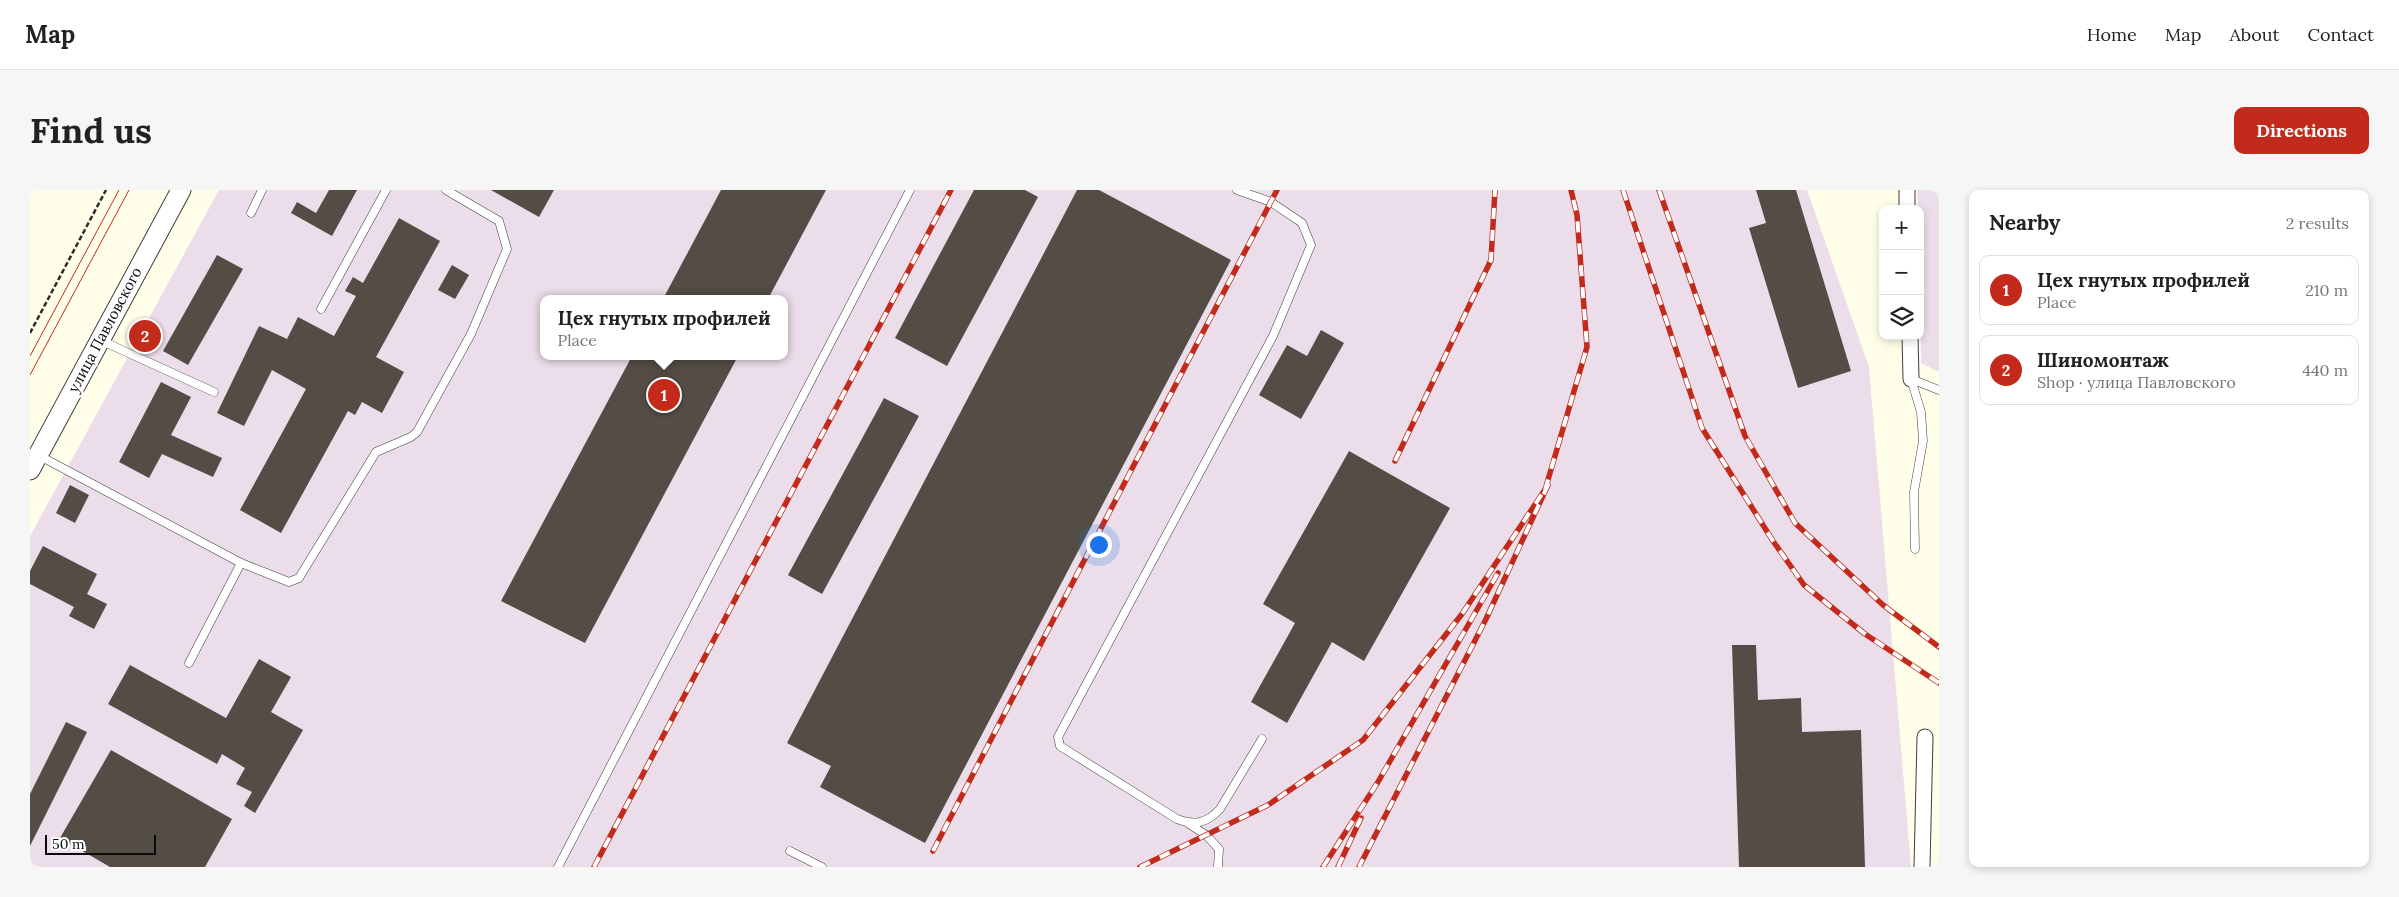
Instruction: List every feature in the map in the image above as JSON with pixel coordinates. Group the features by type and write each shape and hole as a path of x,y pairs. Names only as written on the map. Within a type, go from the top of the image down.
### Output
{"street":[{"name":"улица Павловского","path":"34,462 180,190"},
{"path":"1907,190 1907,205"},
{"path":"1910,340 1911,379"},
{"path":"1922,867 1925,737"}],"lane":[{"path":"250,213 262,190"},
{"path":"320,309 386,190"},
{"path":"34,462 241,563 289,582 298,578 376,452 417,432 471,334 507,249 499,221 446,190"},
{"path":"558,867 910,190"},
{"path":"1218,867 1219,849 1206,835 1060,746 1058,737 1273,336 1310,245 1302,222 1270,202 1237,190"},
{"path":"100,340 214,392"},
{"path":"1911,379 1939,390"},
{"path":"1911,379 1921,412 1923,441 1914,492 1915,549"},
{"path":"189,663 241,563"},
{"path":"1189,824 1201,823 1211,818 1220,810 1262,739"},
{"path":"790,851 822,867"}],"path":[{"path":"30,333 106,190"}],"shaded area":[{"path":"219,190 1807,190 1869,367 1911,867 30,867 30,536"},
{"path":"1917,190 1939,190 1939,372 1921,363 1921,340 1924,340 1924,205 1918,205"}],"building":[{"path":"329,190 357,190 332,236 291,213 297,202 316,213"},
{"path":"491,190 554,190 539,217"},
{"path":"721,190 826,190 770,295 665,295"},
{"path":"974,190 1025,190 1038,197 947,366 895,338"},
{"path":"1077,190 1099,190 1231,260 925,843 820,787 831,766 787,743"},
{"path":"1756,190 1796,190 1851,371 1798,388 1749,228 1766,223"},
{"path":"399,218 440,241 376,357 404,372 382,413 362,402 355,415 348,411 281,533 240,510 306,389 272,370 244,426 217,413 259,326 287,339 298,317 334,336 356,296 345,291 353,277 363,283"},
{"path":"217,255 243,269 188,365 163,351"},
{"path":"452,265 469,275 455,299 438,290"},
{"path":"142,327 154,334 148,346 135,339"},
{"path":"1321,330 1344,343 1301,419 1259,395 1287,345 1307,356"},
{"path":"630,360 736,360 585,643 501,601"},
{"path":"161,382 191,397 171,435 222,458 213,477 162,454 149,478 119,462"},
{"path":"884,398 919,416 822,594 788,575"},
{"path":"1349,451 1450,508 1364,661 1332,642 1287,723 1251,702 1295,623 1263,604"},
{"path":"70,485 89,495 75,523 56,513"},
{"path":"43,546 97,574 87,594 107,604 94,629 69,616 74,607 30,584 30,571"},
{"path":"1732,645 1756,645 1758,700 1801,698 1802,732 1861,730 1865,867 1739,867"},
{"path":"259,659 291,677 271,712 303,730 255,813 244,806 252,792 236,784 245,768 222,754 217,764 108,704 130,665 226,718"},
{"path":"66,722 87,732 30,846 30,794"},
{"path":"111,750 232,819 205,867 110,867 60,838"}],"tram line":[{"path":"30,356 119,190"},
{"path":"30,375 129,190"}],"railway":[{"path":"594,867 951,190"},
{"path":"933,851 1277,190"},
{"path":"1395,461 1491,260 1495,190"},
{"path":"1545,490 1587,347 1577,215 1571,190"},
{"path":"1623,190 1702,428 1773,541 1804,585 1865,634 1939,683"},
{"path":"1659,190 1745,436 1795,523 1883,605 1939,647"},
{"path":"1140,867 1268,805 1363,740 1462,614 1548,485 1486,619 1359,867"},
{"path":"1323,867 1378,782 1498,573"},
{"path":"1338,867 1361,818"}],"place":[{"name":"Шиномонтаж","path":"145,336"},
{"name":"Цех гнутых профилей","path":"664,395"}]}
